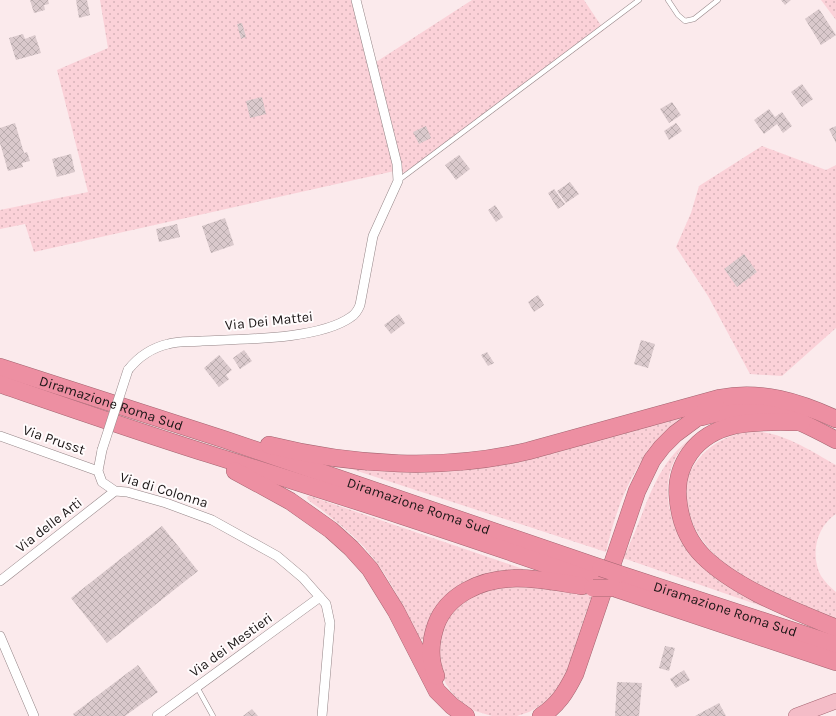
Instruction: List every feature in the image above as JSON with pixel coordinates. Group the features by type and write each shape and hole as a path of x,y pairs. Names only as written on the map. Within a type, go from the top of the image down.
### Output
{"highway":[{"name":"Diramazione Roma Sud","path":"0,367 223,439 596,579"},
{"name":"Diramazione Roma Sud","path":"0,384 208,454 596,579 616,581 836,646"},
{"path":"223,439 247,440 323,456 365,461 423,464 468,462 498,458 720,398 746,396 778,398 804,406 836,419"},
{"path":"541,716 551,709 564,695 575,674 637,491 648,468 657,453 675,434 720,398"},
{"path":"698,417 730,410 756,410 777,413 802,422 836,440"},
{"path":"802,422 742,424 722,428 708,436 692,450 682,466 677,484 679,505 683,525 689,537 700,553 716,567 732,578 761,594 836,628"},
{"path":"208,454 226,466 290,501 330,530 351,548 370,569 396,611 436,691 459,712 466,716"},
{"path":"446,700 433,666 431,645 435,626 442,612 460,595 487,582 520,577 548,580 596,579"},
{"name":"Diramazione Roma Sud","path":"616,581 836,662"}],"main road":[{"path":"796,716 836,700"}],"street":[{"name":"Via Dei Mattei","path":"98,471 102,450 128,370 145,353 170,343 252,339 306,333 331,327 352,317 360,306 373,236 398,181 397,164 356,0"},
{"name":"Via Prusst","path":"0,436 98,471"},
{"name":"Via di Colonna","path":"98,471 102,482 115,491 127,492 166,503 212,520 277,556 303,578 326,604 330,623 322,716"},
{"name":"Via delle Arti","path":"0,581 115,491"},
{"name":"Via dei Mestieri","path":"157,716 320,598"},
{"path":"0,636 34,716"}],"lane":[{"path":"398,181 639,0"},
{"path":"668,0 678,16 682,20 686,21 694,19 718,0"},
{"path":"197,687 212,716"}],"shaded area":[{"path":"100,0 356,0 373,64 472,0 584,0 604,30 406,174 399,170 34,252 25,224 0,229 0,210 88,192 57,70 108,48"},
{"path":"821,0 836,0 836,20"},
{"path":"762,146 826,170 836,165 836,328 782,376 750,374 708,296 676,247 691,213 699,186"},
{"path":"684,416 668,429 655,443 633,476 617,514 606,552 342,466 405,468"},
{"path":"748,431 772,434 794,442 836,465 836,514 824,526 820,534 817,542 816,559 821,576 836,592 836,621 792,602 745,577 724,562 706,545 693,524 686,494 688,475 695,463 707,450 721,440"},
{"path":"690,439 676,456 669,479 668,499 672,519 680,538 796,618 623,558 657,479 666,464"},
{"path":"308,496 526,570 485,575 425,639 420,640 396,592 374,558 350,533 321,509 310,502 307,498"},
{"path":"486,585 567,586 593,595 566,674 560,687 541,705 529,712 517,716 492,716 475,711 464,705 453,694 440,671 437,643 446,617 471,592"}],"building":[{"path":"30,0 48,0 49,4 44,5 45,10 34,13"},
{"path":"76,0 87,0 90,15 79,18"},
{"path":"781,0 791,0 785,5"},
{"path":"819,9 836,35 821,45 805,19"},
{"path":"242,23 246,37 241,39 237,24"},
{"path":"23,34 25,39 35,35 41,53 16,60 9,38"},
{"path":"802,84 813,99 802,107 791,92"},
{"path":"262,97 266,114 250,118 246,101"},
{"path":"672,102 681,115 669,123 660,109"},
{"path":"769,109 775,117 782,112 792,126 783,133 777,124 764,134 754,120"},
{"path":"15,123 24,153 27,152 30,161 22,163 23,167 8,171 0,143 0,128"},
{"path":"676,123 682,131 669,140 664,131"},
{"path":"426,126 431,138 419,144 413,132"},
{"path":"836,126 836,143 829,129"},
{"path":"71,154 75,172 57,177 52,159"},
{"path":"459,155 470,169 456,180 445,165"},
{"path":"570,182 579,194 566,203 557,191"},
{"path":"554,189 565,204 558,209 548,193"},
{"path":"495,205 503,217 496,222 488,210"},
{"path":"225,218 234,245 211,253 202,226"},
{"path":"177,224 180,237 159,242 156,229"},
{"path":"744,254 757,272 737,287 724,269"},
{"path":"538,295 544,305 534,312 528,302"},
{"path":"399,314 405,323 391,334 384,325"},
{"path":"641,340 655,344 648,368 634,364"},
{"path":"244,350 252,361 240,369 233,358"},
{"path":"487,352 494,363 488,366 481,355"},
{"path":"219,355 232,370 226,375 229,379 219,387 204,368"},
{"path":"162,526 198,571 107,643 71,598"},
{"path":"665,646 675,648 669,671 659,668"},
{"path":"138,665 158,692 125,716 74,716 73,714"},
{"path":"684,670 690,680 676,688 670,679"},
{"path":"617,682 642,683 639,716 615,716"},
{"path":"719,703 726,716 695,716"},
{"path":"252,709 258,716 243,716"}]}
